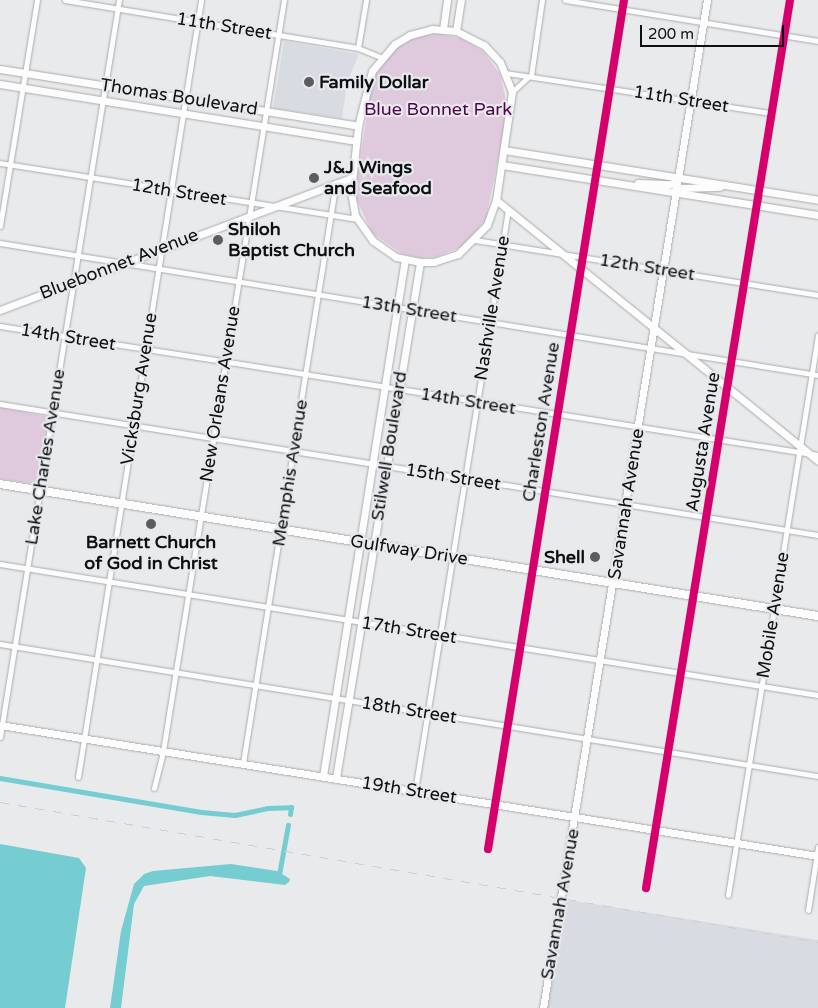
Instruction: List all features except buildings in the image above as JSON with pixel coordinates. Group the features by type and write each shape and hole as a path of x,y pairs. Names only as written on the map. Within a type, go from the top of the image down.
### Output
{"main road":[{"name":"Gulfway Drive","path":"0,484 818,616"}],"street":[{"path":"0,226 36,0"},
{"name":"11th Street","path":"65,0 358,48 380,57"},
{"name":"Lake Charles Avenue","path":"0,737 119,0"},
{"name":"Vicksburg Avenue","path":"78,777 144,349 201,0"},
{"name":"New Orleans Avenue","path":"154,788 163,751 176,673 284,0"},
{"path":"358,48 366,0"},
{"path":"443,29 448,0"},
{"path":"456,31 461,0"},
{"path":"512,92 531,76 542,0"},
{"path":"565,0 818,40"},
{"name":"Charleston Avenue","path":"488,849 624,0"},
{"name":"Savannah Avenue","path":"543,1008 707,0"},
{"name":"Augusta Avenue","path":"646,888 790,0"},
{"path":"443,29 456,31 484,45 506,73 512,92 502,165 496,200 488,225 475,240 448,258 420,262 405,259 378,246 357,219 352,204 351,178 358,126 367,81 380,57 410,35 443,29"},
{"name":"Thomas Boulevard","path":"0,69 358,126"},
{"name":"11th Street","path":"506,73 611,87 772,113"},
{"name":"Thomas Boulevard","path":"0,84 356,141"},
{"path":"504,150 818,200"},
{"name":"12th Street","path":"0,163 332,217 357,219"},
{"path":"502,165 818,215"},
{"name":"Bluebonnet Avenue","path":"0,310 250,214 351,178"},
{"path":"628,185 672,184 678,178"},
{"name":"Memphis Avenue","path":"243,763 332,217 336,182"},
{"path":"676,193 682,188 728,186"},
{"path":"496,200 728,388 800,449 818,455"},
{"name":"Nashville Avenue","path":"415,791 508,210"},
{"name":"12th Street","path":"475,240 818,294"},
{"name":"13th Street","path":"0,243 815,374"},
{"name":"Stilwell Boulevard","path":"323,776 405,259"},
{"name":"Stilwell Boulevard","path":"336,778 420,262"},
{"name":"14th Street","path":"0,326 718,441 800,449"},
{"name":"Mobile Avenue","path":"728,895 800,449 815,374 818,335"},
{"name":"15th Street","path":"0,404 818,535"},
{"path":"808,453 818,462"},
{"name":"17th Street","path":"0,564 818,695"},
{"name":"18th Street","path":"0,644 818,776"},
{"name":"19th Street","path":"1,725 817,856"},
{"path":"808,910 818,847"}],"shaded area":[{"path":"284,41 359,54 347,83 342,118 273,108"},
{"path":"562,899 818,940 818,1008 543,1008"}],"green space":[{"name":"Blue Bonnet Park","path":"438,34 460,38 483,51 500,74 508,109 486,219 464,246 436,257 422,258 402,254 372,233 356,198 357,177 372,85 379,67 401,44 423,35"},
{"path":"0,407 49,417 36,484 0,479"}],"water":[{"path":"0,844 79,858 86,868 65,1008 0,1008"},
{"path":"231,864 277,871 290,879 285,885 210,876 144,886 134,904 121,1008 110,1008 121,931 134,884 144,874 153,871"}],"waterway":[{"path":"0,778 201,812 235,815 267,808 291,807 290,814"},
{"path":"278,880 288,825"}],"railway":[{"path":"0,802 818,942"}],"cycle path":[{"path":"488,849 624,0"},
{"path":"646,888 790,0"}],"place":[{"name":"Family Dollar","path":"309,82"},
{"name":"J&J Wings and Seafood","path":"314,178"},
{"name":"Shiloh Baptist Church","path":"218,240"},
{"name":"Barnett Church of God in Christ","path":"151,524"},
{"name":"Shell","path":"595,557"}]}
